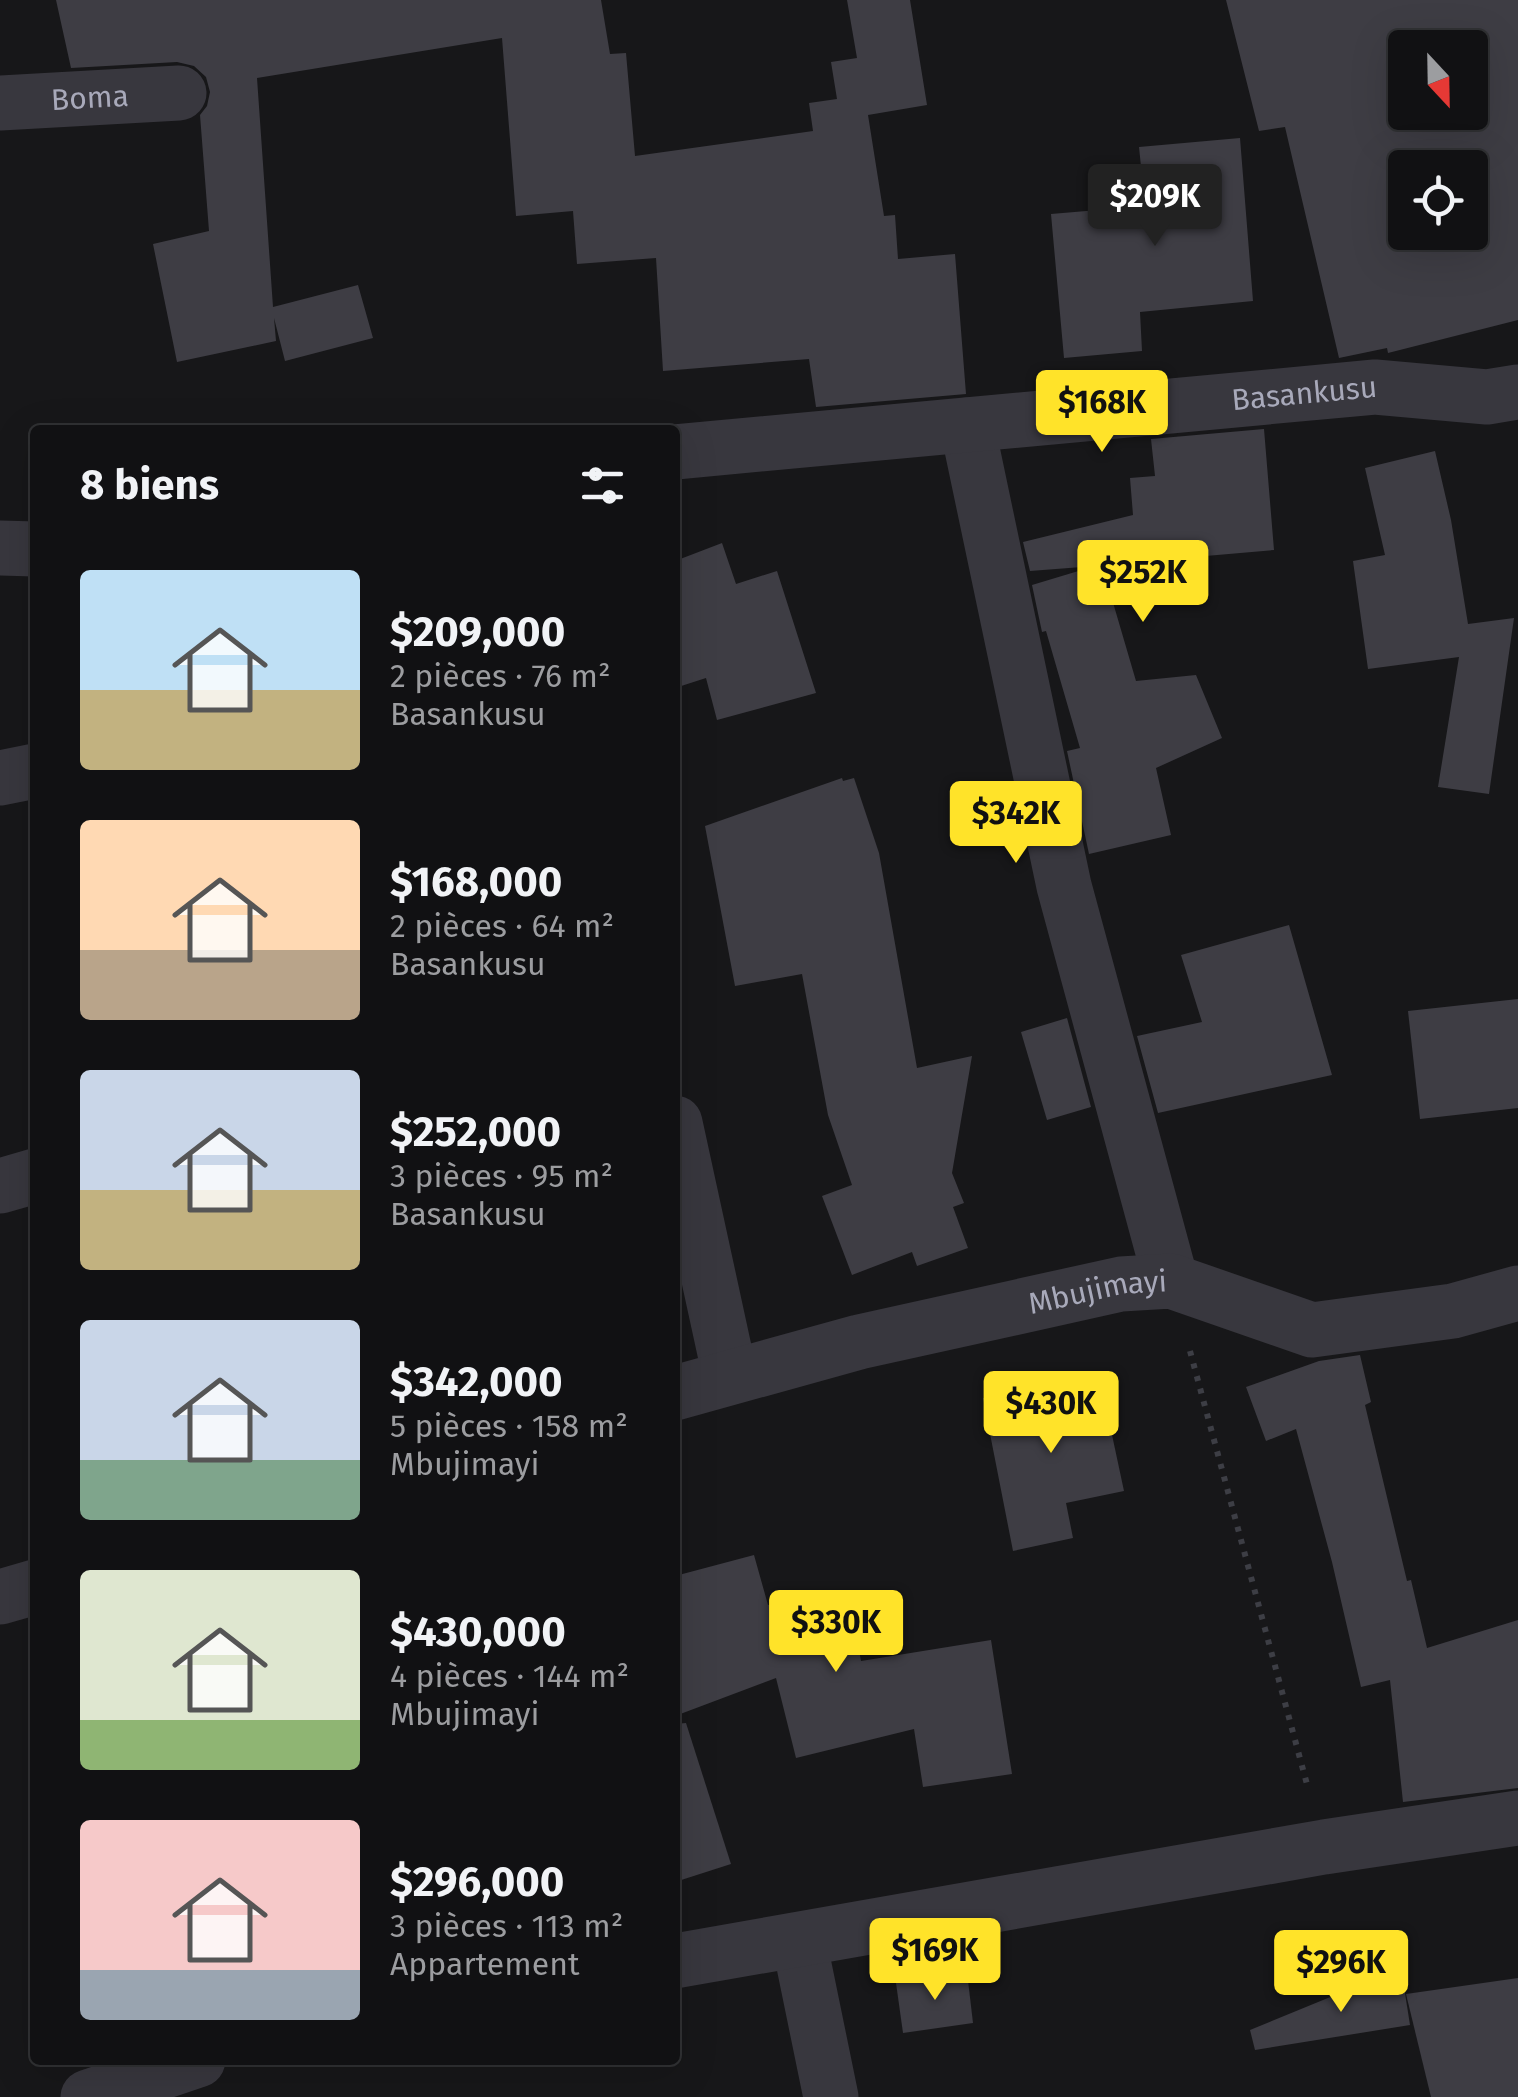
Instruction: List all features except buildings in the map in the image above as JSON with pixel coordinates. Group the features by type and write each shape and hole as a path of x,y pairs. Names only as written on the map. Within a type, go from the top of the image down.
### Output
{"street":[{"name":"Boma","path":"0,103 179,94"},
{"name":"Basankusu","path":"680,452 1375,388 1487,397 1518,392"},
{"path":"967,425 1064,886 1170,1281"},
{"path":"0,548 30,550"},
{"path":"0,778 30,771"},
{"path":"680,1147 730,1376"},
{"path":"0,1186 30,1177"},
{"name":"Mbujimayi","path":"680,1391 860,1342 1122,1284 1170,1281 1312,1330 1453,1311 1518,1293"},
{"path":"0,1597 30,1588"},
{"path":"680,1960 1324,1847 1518,1818"},
{"path":"799,1941 831,2097"},
{"path":"88,2097 183,2065"}],"path":[{"path":"1170,1281 1324,1847"}]}
